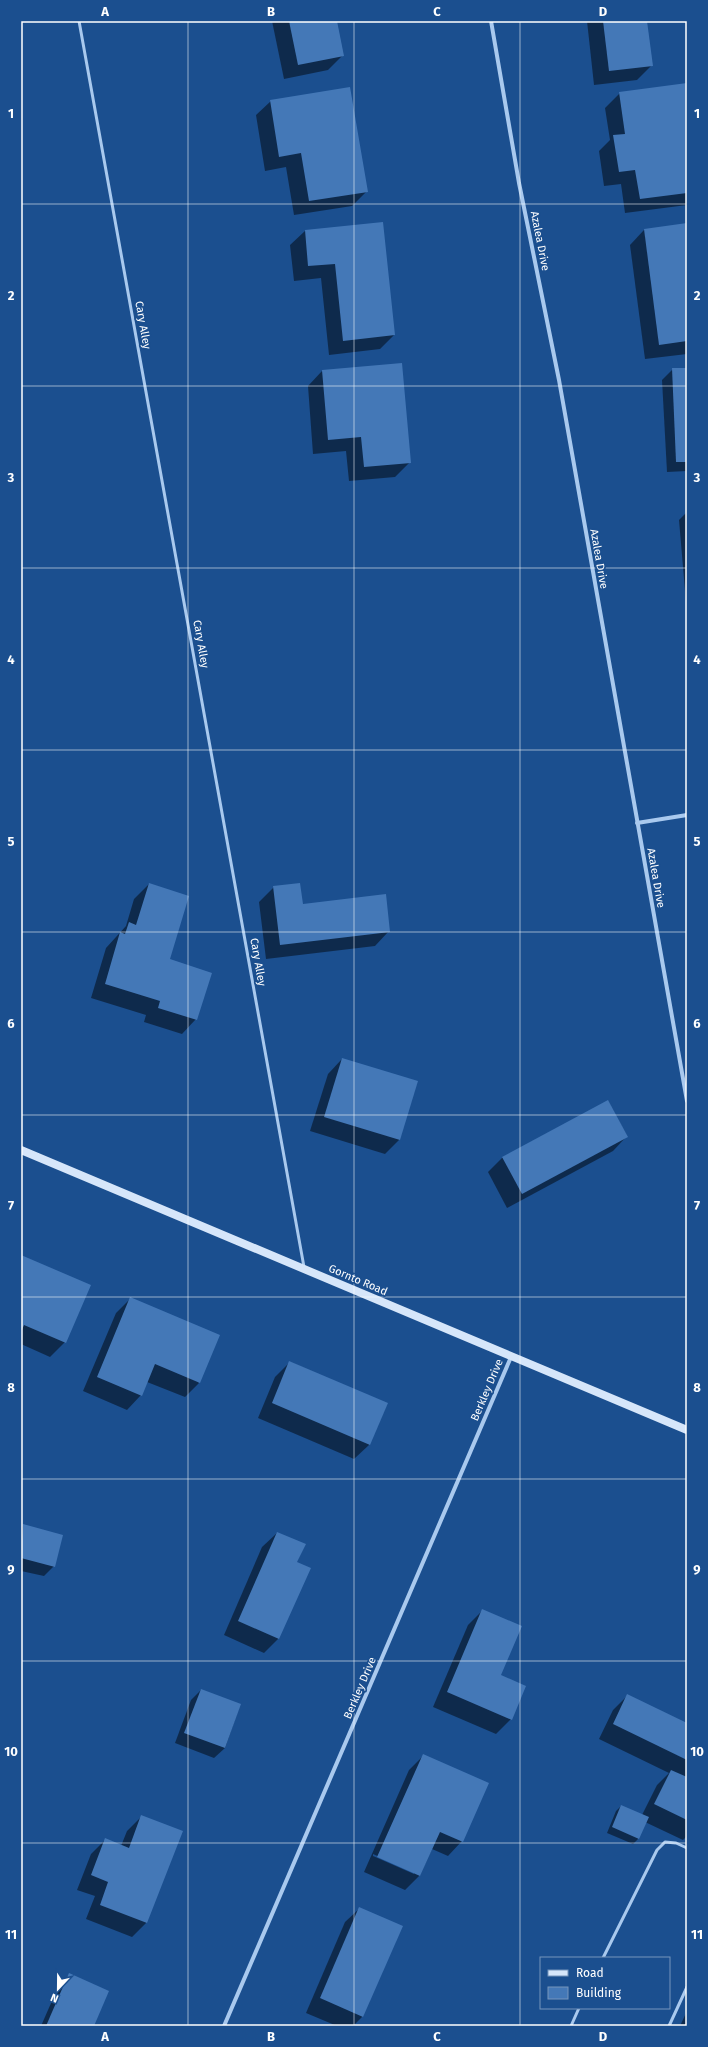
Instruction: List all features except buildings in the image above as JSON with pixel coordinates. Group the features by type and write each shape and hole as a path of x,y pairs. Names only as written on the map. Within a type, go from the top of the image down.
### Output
{"main road":[{"name":"Gornto Road","path":"21,1150 687,1430"}],"street":[{"name":"Azalea Drive","path":"491,21 519,183 559,380 687,1101"},
{"path":"637,823 687,815"},
{"name":"Berkley Drive","path":"224,2026 511,1357"}],"lane":[{"name":"Cary Alley","path":"79,21 304,1269"},
{"path":"604,1957 657,1850 665,1842 676,1843 687,1848"},
{"path":"669,2026 687,1987"},
{"path":"571,2026 579,2009"}]}
